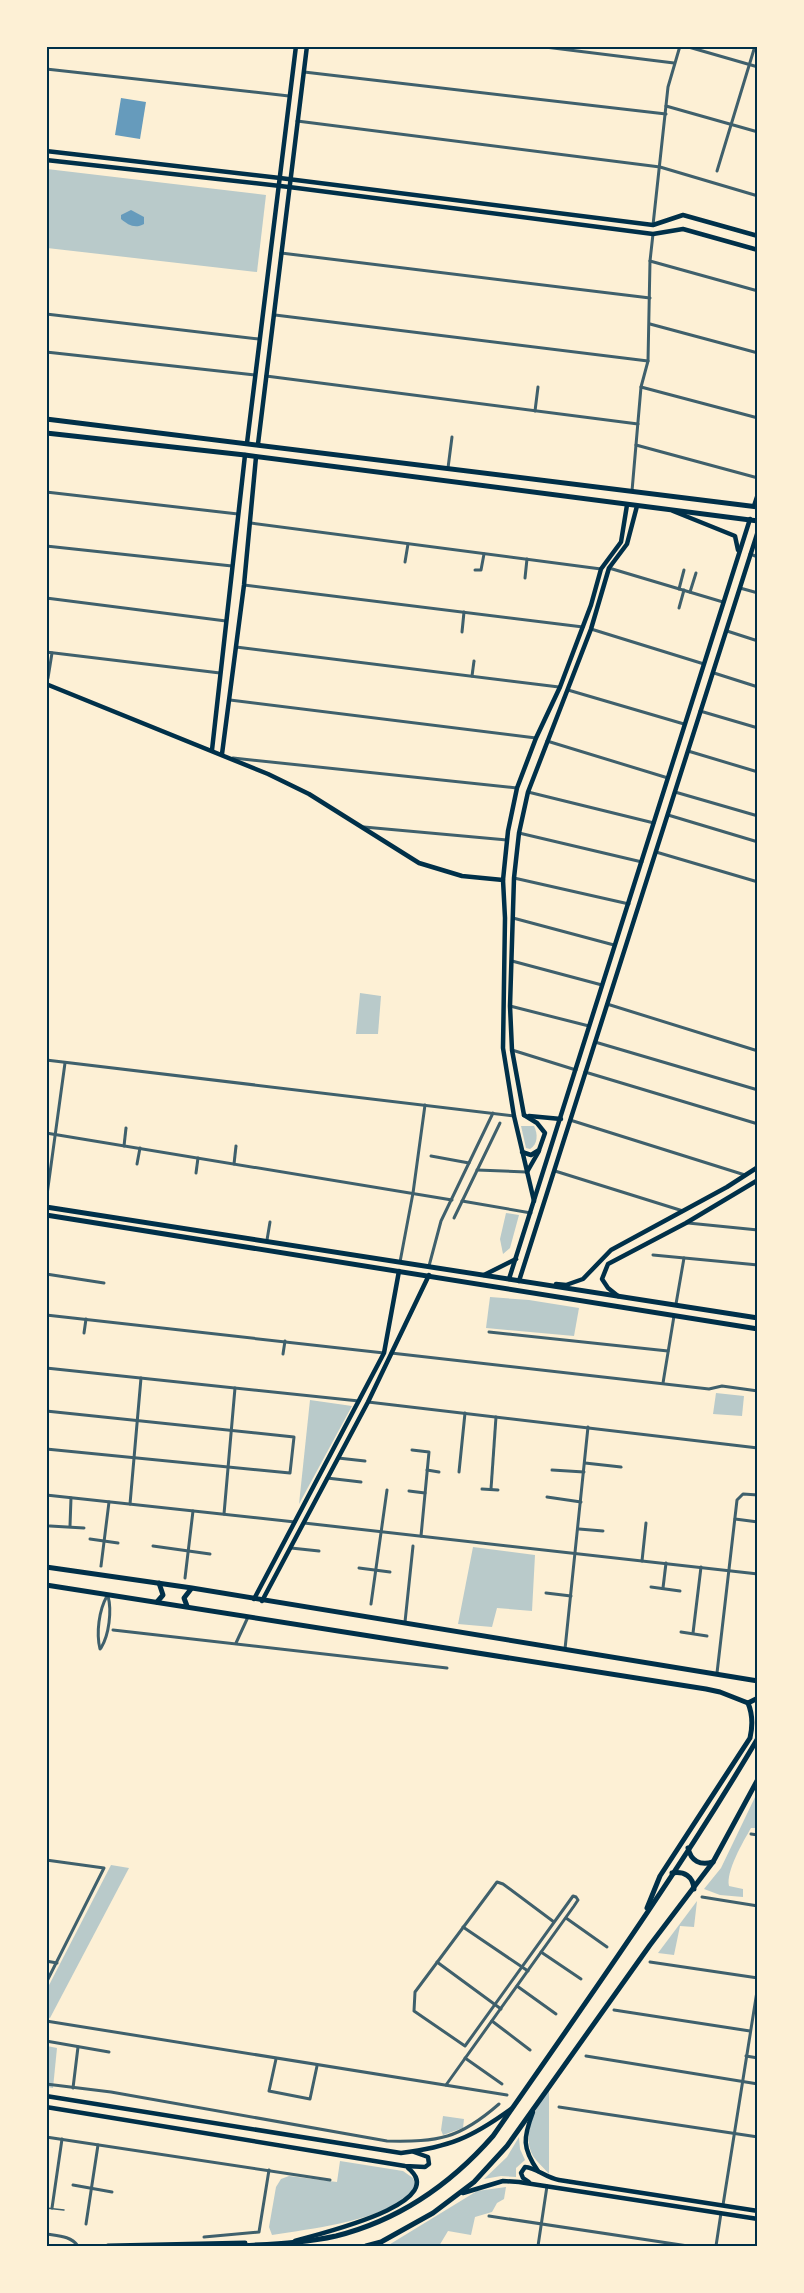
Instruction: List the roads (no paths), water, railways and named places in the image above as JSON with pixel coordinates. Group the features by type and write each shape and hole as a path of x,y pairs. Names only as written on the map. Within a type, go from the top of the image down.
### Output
{"main road":[{"path":"212,750 245,455 296,46"},
{"path":"221,754 244,585 256,457 307,46"},
{"path":"46,151 653,225 683,215 758,236"},
{"path":"46,160 289,187 653,234 683,229 758,250"},
{"path":"653,225 653,234"},
{"path":"46,419 756,506"},
{"path":"46,433 245,455 637,507 758,520"},
{"path":"506,1288 577,1071 758,494"},
{"path":"534,1203 514,1116 503,1048 505,918 503,878 507,840 517,788 536,738 560,687 605,568 621,542 627,505"},
{"path":"527,1172 539,1150 544,1133 537,1123 524,1115 512,1050 511,961 514,878 519,833 528,792 591,629 605,568 627,544 637,507"},
{"path":"670,510 735,536 738,543 738,556"},
{"path":"517,1289 738,587 758,531"},
{"path":"750,554 758,550"},
{"path":"583,627 591,629"},
{"path":"47,681 232,758 309,794 419,863 462,876 514,878"},
{"path":"560,687 568,690"},
{"path":"536,738 547,741"},
{"path":"646,847 656,852"},
{"path":"503,1048 512,1050"},
{"path":"524,1115 561,1119"},
{"path":"522,1152 531,1155 539,1150"},
{"path":"539,1284 566,1285 583,1279 611,1250 758,1167"},
{"path":"620,1298 602,1279 605,1269 614,1260 686,1223 758,1180"},
{"path":"46,1207 675,1307 758,1318"},
{"path":"46,1215 758,1329"},
{"path":"525,1230 527,1234 535,1234"},
{"path":"644,1231 647,1239 652,1240"},
{"path":"484,1275 516,1259"},
{"path":"254,1599 384,1353 400,1262"},
{"path":"262,1601 368,1402 429,1275"},
{"path":"46,1567 192,1588 756,1682"},
{"path":"157,1602 163,1595 159,1583"},
{"path":"46,1585 706,1689 748,1703 752,1712 753,1725 750,1738 660,1876 640,1925"},
{"path":"187,1606 184,1603 185,1594 192,1588"},
{"path":"748,1703 758,1698"},
{"path":"239,2247 291,2242 344,2233 387,2218 443,2186 472,2160 493,2136 640,1925 758,1738"},
{"path":"366,2247 412,2226 460,2194 494,2162 650,1945 713,1862 758,1779"},
{"path":"688,1848 689,1854 697,1862 702,1864 713,1862"},
{"path":"672,1873 685,1873 690,1877 694,1889"},
{"path":"46,2096 391,2151 424,2154 428,2157 429,2164 421,2168 405,2166 46,2107"},
{"path":"536,2103 526,2131 525,2145 529,2158 540,2173"},
{"path":"408,2152 462,2140 513,2108"},
{"path":"291,2242 357,2223 408,2199 415,2189 415,2180 411,2171 405,2166"},
{"path":"531,2184 520,2173 528,2166 547,2178 758,2211"},
{"path":"460,2194 480,2186 503,2181 758,2219"},
{"path":"109,2247 223,2243 258,2245"}],"street":[{"path":"537,46 674,63"},
{"path":"653,225 668,87 680,46"},
{"path":"685,46 758,67"},
{"path":"717,171 755,46"},
{"path":"46,69 290,96"},
{"path":"304,72 666,114"},
{"path":"666,106 758,132"},
{"path":"297,121 660,166 758,196"},
{"path":"632,491 641,387 648,361 650,261 653,234"},
{"path":"281,253 650,297"},
{"path":"650,261 758,291"},
{"path":"46,314 261,340"},
{"path":"273,314 648,361"},
{"path":"650,324 758,353"},
{"path":"46,352 256,375"},
{"path":"266,376 638,424"},
{"path":"535,411 538,387"},
{"path":"641,387 758,418"},
{"path":"448,468 452,437"},
{"path":"636,445 758,478"},
{"path":"46,492 240,514"},
{"path":"251,523 605,568 723,602"},
{"path":"405,562 408,544"},
{"path":"46,546 234,567"},
{"path":"475,570 480,570 484,554"},
{"path":"750,554 758,557"},
{"path":"525,578 527,559"},
{"path":"679,589 684,570"},
{"path":"690,592 696,573"},
{"path":"244,585 583,627"},
{"path":"738,587 758,593"},
{"path":"679,608 684,590"},
{"path":"46,598 228,621"},
{"path":"462,632 464,612"},
{"path":"591,629 704,664"},
{"path":"725,631 758,641"},
{"path":"236,647 560,687"},
{"path":"46,652 222,673"},
{"path":"47,681 52,653"},
{"path":"472,676 474,661"},
{"path":"712,673 758,687"},
{"path":"568,690 685,724"},
{"path":"230,700 536,738"},
{"path":"700,711 758,728"},
{"path":"547,741 668,778"},
{"path":"688,751 758,771"},
{"path":"232,758 517,788"},
{"path":"528,792 654,823"},
{"path":"675,792 758,816"},
{"path":"668,815 758,842"},
{"path":"364,827 507,840"},
{"path":"519,833 642,862"},
{"path":"656,852 758,882"},
{"path":"514,878 629,904"},
{"path":"513,918 616,945"},
{"path":"511,961 603,985"},
{"path":"607,1004 758,1051"},
{"path":"510,1006 591,1026"},
{"path":"595,1042 758,1090"},
{"path":"512,1050 577,1071"},
{"path":"46,1060 514,1116"},
{"path":"46,1202 65,1062"},
{"path":"585,1072 758,1124"},
{"path":"400,1262 413,1193 425,1105"},
{"path":"429,1267 441,1221 492,1113"},
{"path":"570,1120 745,1175"},
{"path":"454,1218 500,1123"},
{"path":"124,1146 126,1128"},
{"path":"46,1133 452,1200"},
{"path":"234,1164 236,1146"},
{"path":"137,1164 140,1148"},
{"path":"431,1156 469,1163"},
{"path":"196,1173 198,1158"},
{"path":"477,1170 527,1172"},
{"path":"555,1171 683,1211"},
{"path":"462,1201 531,1213"},
{"path":"267,1241 270,1222"},
{"path":"686,1223 758,1230"},
{"path":"652,1255 758,1265"},
{"path":"675,1307 684,1258"},
{"path":"46,1274 104,1283"},
{"path":"663,1384 674,1314"},
{"path":"46,1315 384,1353"},
{"path":"84,1333 86,1319"},
{"path":"489,1332 668,1351"},
{"path":"283,1354 285,1341"},
{"path":"391,1353 709,1389 722,1386 758,1391"},
{"path":"46,1368 358,1401"},
{"path":"130,1504 141,1378"},
{"path":"224,1514 235,1388"},
{"path":"368,1402 758,1448"},
{"path":"46,1411 294,1437 290,1473 46,1449"},
{"path":"459,1472 465,1413"},
{"path":"491,1489 496,1417"},
{"path":"565,1649 577,1553 588,1427"},
{"path":"412,1450 429,1452 421,1536"},
{"path":"338,1458 365,1461"},
{"path":"585,1463 621,1467"},
{"path":"427,1470 439,1472"},
{"path":"552,1470 584,1472"},
{"path":"327,1478 362,1482"},
{"path":"482,1489 498,1490"},
{"path":"371,1604 387,1490"},
{"path":"409,1491 425,1493"},
{"path":"46,1494 295,1522"},
{"path":"717,1675 737,1500 743,1494 758,1495"},
{"path":"547,1497 581,1502"},
{"path":"70,1527 71,1498"},
{"path":"101,1566 109,1502"},
{"path":"185,1578 193,1511"},
{"path":"735,1519 758,1522"},
{"path":"642,1561 646,1522"},
{"path":"304,1523 758,1574"},
{"path":"50,1526 84,1528"},
{"path":"579,1529 603,1531"},
{"path":"90,1539 118,1543"},
{"path":"153,1546 210,1554"},
{"path":"405,1623 413,1546"},
{"path":"291,1548 319,1551"},
{"path":"663,1589 666,1563"},
{"path":"693,1634 700,1567"},
{"path":"359,1568 390,1572"},
{"path":"651,1587 680,1591"},
{"path":"546,1593 571,1596"},
{"path":"108,1594 110,1604 105,1641 100,1649 98,1640 102,1604 108,1594"},
{"path":"236,1643 248,1616"},
{"path":"113,1630 447,1668"},
{"path":"681,1632 707,1636"},
{"path":"751,1834 758,1835"},
{"path":"46,1860 104,1868 46,1983"},
{"path":"446,2085 578,1900 573,1896 465,2046 414,2011 415,1992 497,1882 503,1884 554,1922"},
{"path":"702,1897 758,1906"},
{"path":"566,1918 607,1947"},
{"path":"463,1927 528,1971"},
{"path":"541,1952 581,1979"},
{"path":"46,1961 57,1963"},
{"path":"437,1962 501,2009"},
{"path":"650,1962 758,1978"},
{"path":"723,2205 758,1985"},
{"path":"517,1986 556,2014"},
{"path":"614,2010 750,2031"},
{"path":"752,2019 758,2020"},
{"path":"492,2020 530,2049"},
{"path":"46,2021 507,2095"},
{"path":"46,2041 109,2052"},
{"path":"73,2088 78,2047"},
{"path":"586,2056 758,2084"},
{"path":"746,2056 758,2058"},
{"path":"465,2058 502,2084"},
{"path":"276,2059 269,2091 310,2099 317,2066"},
{"path":"46,2084 119,2093 392,2141 417,2142 447,2138 482,2119 499,2104"},
{"path":"559,2107 758,2138"},
{"path":"46,2137 330,2180"},
{"path":"52,2208 62,2139"},
{"path":"391,2151 392,2141"},
{"path":"86,2224 98,2145"},
{"path":"204,2237 259,2232 269,2170"},
{"path":"73,2185 112,2192"},
{"path":"538,2247 547,2186"},
{"path":"716,2247 721,2213"},
{"path":"489,2216 688,2247"},
{"path":"46,2234 74,2240 78,2247"},
{"path":"109,2247 120,2245"}],"lane":[{"path":"46,2208 64,2210"}],"water":[{"path":"121,98 146,102 140,139 115,135"},
{"path":"131,210 144,217 144,224 132,226 121,219 121,215"}]}
